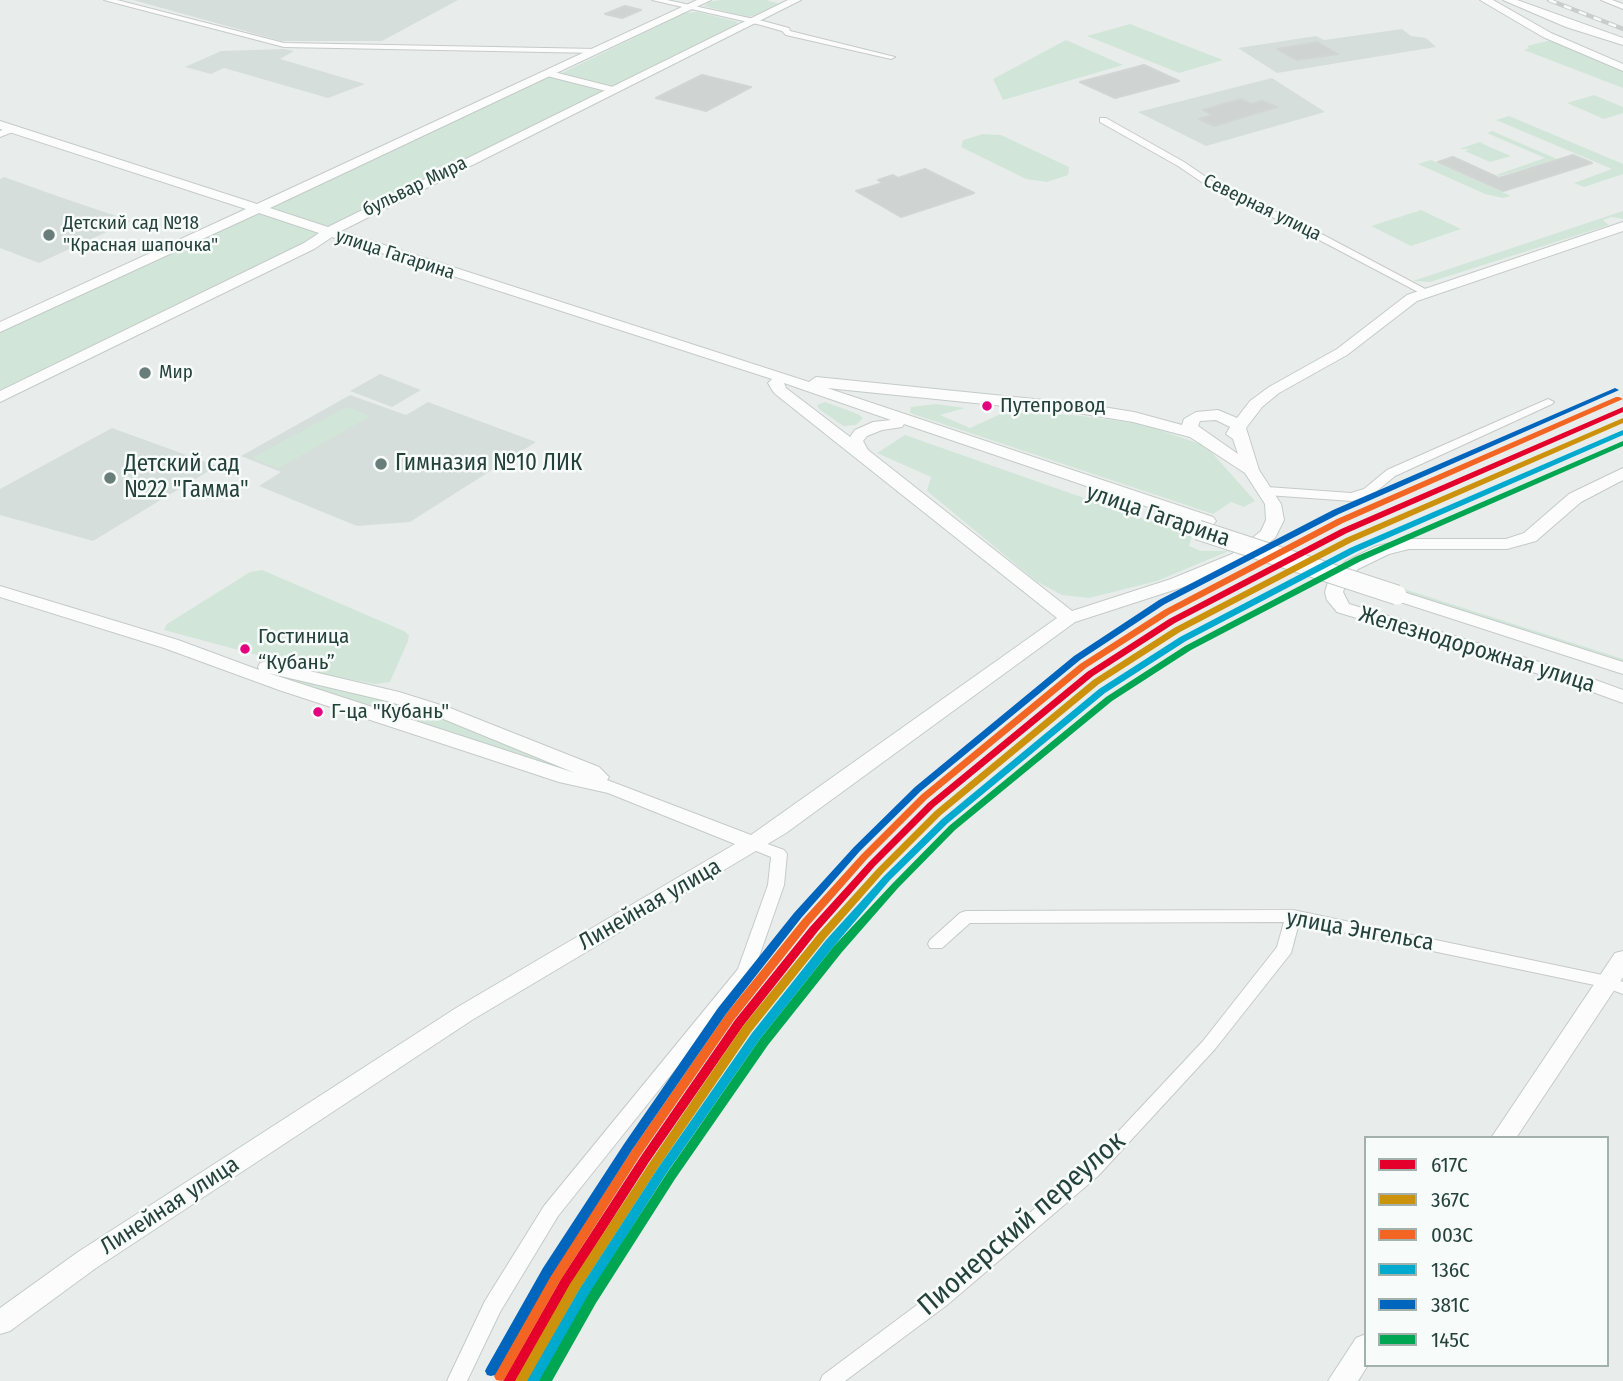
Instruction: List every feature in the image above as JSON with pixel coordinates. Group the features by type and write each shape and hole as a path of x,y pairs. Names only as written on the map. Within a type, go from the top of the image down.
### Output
{"main road":[{"path":"0,328 706,0"},
{"name":"бульвар Мира","path":"0,397 325,236 344,222 796,0"},
{"path":"1485,0 1620,49"},
{"path":"1506,8 1522,7 1620,49"},
{"path":"1506,8 1547,35 1617,66"},
{"path":"1617,66 1608,60 1620,49"},
{"name":"улица Гагарина","path":"3,130 784,382 1623,668"},
{"path":"1275,390 1247,414 1232,436 1220,439 1195,433 1190,427 1190,422 1275,390 1342,352 1398,307 1424,291 1623,226"},
{"name":"улица Гагарина","path":"784,382 831,383 1084,409 1205,415"},
{"name":"улица Гагарина","path":"784,382 779,390 860,451 1069,618"},
{"path":"899,421 889,407 893,403 926,394"},
{"name":"улица Гагарина","path":"1084,409 1134,417 1195,433"},
{"path":"1205,415 1230,418 1237,424 1238,430"},
{"path":"860,451 855,441 861,433 879,425 899,421"},
{"name":"Линейная улица","path":"1238,430 1251,470"},
{"name":"Линейная улица","path":"0,1323 87,1260 464,1014 779,828 1069,618 1177,583 1238,558 1269,534 1275,520 1273,505 1267,491 1251,470 1195,433"},
{"name":"Железнодорожная улица","path":"1623,473 1575,498 1530,537 1507,544 1409,544 1383,550 1352,565 1337,582 1334,592 1336,600 1343,608 1572,678 1623,697"},
{"name":"улица Гагарина","path":"1400,590 1623,655"},
{"path":"0,591 170,644 392,696 443,712 592,772 614,788 754,844"},
{"path":"1504,1136 1615,985 1623,958"},
{"path":"1342,1381 1364,1349"}],"street":[{"path":"108,0 284,45 597,51"},
{"path":"656,0 752,21 786,30 786,33 891,57"},
{"path":"1605,0 1623,7"},
{"path":"550,74 614,90"},
{"name":"Северная улица","path":"1103,120 1181,164 1212,185 1311,232 1424,291"},
{"path":"1267,491 1352,497 1368,492 1391,473 1548,402"},
{"path":"457,1381 492,1307 551,1211 746,971 776,886 779,854 754,844"},
{"name":"улица Энгельса","path":"936,944 966,917 1293,916 1615,985"},
{"name":"Пионерский переулок","path":"830,1381 940,1299 1092,1171 1209,1045 1277,960 1285,949 1293,916"}],"shaded area":[{"path":"133,0 458,0 382,41 281,41"},
{"path":"1402,29 1411,36 1426,38 1436,47 1277,73 1238,48 1316,36 1324,40"},
{"path":"221,51 294,51 280,59 365,84 328,98 224,68 211,74 185,67"},
{"path":"1272,78 1325,112 1206,146 1138,112"},
{"name":"Детский сад №18 \"Красная шапочка\"","path":"4,177 131,221 39,263 0,248 0,179"},
{"path":"380,374 421,390 392,407 350,391"},
{"name":"Гимназия №10 ЛИК","path":"350,395 406,415 428,402 536,442 410,522 357,526 259,486 281,472 241,456"},
{"name":"Детский сад №22 \"Гамма\"","path":"112,428 217,466 93,541 0,515 0,489"}],"green space":[{"path":"720,0 766,0 780,4 761,15 747,17 704,6"},
{"path":"698,12 738,22 736,26 616,86 610,87 562,73 685,13"},
{"path":"1130,24 1223,60 1179,73 1087,36"},
{"path":"1066,40 1123,65 1003,100 993,79"},
{"path":"1551,40 1623,69 1623,88 1524,50 1529,48 1527,46"},
{"path":"550,74 614,90 0,397 0,328"},
{"path":"1594,95 1623,107 1623,113 1604,119 1567,103"},
{"path":"1509,116 1623,164 1623,174 1584,187 1574,183 1612,169 1496,120"},
{"path":"1492,131 1557,159 1496,175 1545,158 1487,133"},
{"path":"983,134 1001,135 1069,167 1068,175 1047,182 1026,179 961,147 963,140"},
{"path":"1480,142 1511,156 1490,162 1465,151 1470,149 1459,149"},
{"path":"1431,160 1510,196 1503,198 1485,194 1418,164"},
{"path":"1421,210 1461,229 1411,246 1371,226"},
{"path":"1623,211 1623,219 1612,217 1603,220 1609,225 1430,282 1413,281"},
{"path":"825,402 863,418 856,425 843,426 819,409 817,405"},
{"path":"936,404 965,408 940,415 970,428 1005,412 1074,415 1142,424 1206,446 1255,501 1244,507 1231,502 1213,514 910,413 911,407"},
{"path":"347,407 370,416 279,468 252,458"},
{"path":"905,435 1192,536 1189,546 1201,551 1229,551 1157,581 1089,598 1062,595 1036,581 927,491 931,477 877,453"},
{"path":"262,570 409,635 390,682 375,684 290,668 257,655 164,630 167,624 250,572"},
{"path":"1404,589 1623,659 1623,664 1401,593"},
{"path":"298,679 417,708 574,771 568,773 295,682"}],"building":[{"path":"625,6 641,10 622,18 605,14"},
{"path":"1317,42 1338,54 1297,60 1277,49"},
{"path":"1144,65 1179,81 1115,98 1080,82"},
{"path":"702,75 751,87 706,111 656,98"},
{"path":"1241,99 1251,104 1262,101 1277,107 1214,126 1199,119 1212,115 1203,110"},
{"path":"1573,155 1592,163 1503,191 1438,162 1453,157 1499,178"},
{"path":"925,169 974,193 901,217 856,191 883,183 878,180 893,175 898,178"}],"railway":[{"path":"1549,0 1623,29"}],"transit line":[{"name":"381С","path":"491,1371 547,1272 628,1147 722,1011 798,915 857,849 918,789 1077,658 1162,602 1336,512 1615,390"},
{"name":"003С","path":"500,1376 556,1277 636,1153 730,1017 806,922 864,857 924,797 1083,666 1167,612 1340,521 1619,399"},
{"name":"617C","path":"509,1381 565,1283 645,1159 739,1023 814,929 872,864 931,805 1090,674 1172,621 1344,531 1623,409"},
{"name":"367С","path":"521,1381 574,1288 747,1029 822,936 880,871 938,813 1096,682 1177,630 1349,540 1623,420"},
{"name":"136С","path":"533,1381 583,1294 662,1171 756,1036 830,943 887,878 945,821 1102,691 1183,639 1353,550 1623,432"},
{"name":"145С","path":"545,1381 592,1299 671,1176 764,1042 838,949 952,828 1109,699 1188,648 1358,559 1623,443"}],"place":[{"name":"Детский сад №18 \"Красная шапочка\"","path":"49,235"},
{"name":"Мир","path":"145,373"},
{"name":"Путепровод","path":"987,406"},
{"name":"Гимназия №10 ЛИК","path":"381,464"},
{"name":"Детский сад №22 \"Гамма\"","path":"110,478"},
{"name":"Гостиница “Кубань”","path":"245,649"},
{"name":"Г-ца \"Кубань\"","path":"318,712"}]}
